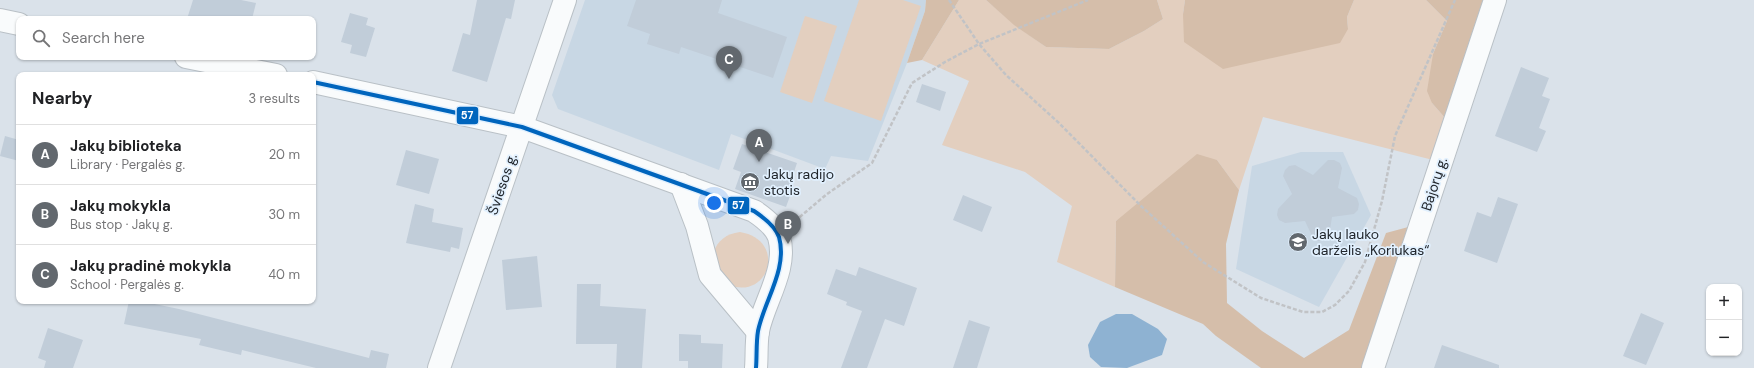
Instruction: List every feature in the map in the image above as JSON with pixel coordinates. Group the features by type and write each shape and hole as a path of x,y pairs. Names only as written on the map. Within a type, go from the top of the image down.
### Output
{"street":[{"name":"Šviesos g.","path":"439,368 565,0"},
{"name":"Bajorų g.","path":"1373,368 1494,0"},
{"path":"0,20 16,23"},
{"path":"201,60 261,72"},
{"path":"316,83 522,127 754,210 768,222 778,236 780,251 779,266 758,332 756,368"},
{"path":"681,184 697,226 710,275 758,332"}],"path":[{"path":"949,0 979,44 1006,75 1059,123 1141,206 1203,262 1261,298 1303,312 1322,312 1335,305 1349,291 1365,262 1382,201 1396,136 1455,0"},
{"path":"778,236 828,194 872,163 912,83 945,62 979,44 1088,0"}],"shaded area":[{"path":"585,0 926,0 925,11 907,63 868,161 831,156 825,169 731,134 719,170 558,109 552,95"},
{"path":"859,0 903,0 921,6 881,121 824,101"},
{"path":"926,0 959,0 922,60 907,63 925,11"},
{"path":"959,0 986,0 1015,25 1046,47 1109,49 1144,31 1163,19 1157,0 1185,0 1183,14 1348,29 1347,17 1354,0 1426,0 1447,21 1433,54 1432,103 1446,119 1433,160 1263,117 1239,190 1217,160 1116,221 1115,287 1057,262 1072,206 1025,172 942,145 969,81 922,60"},
{"path":"986,0 1157,0 1163,19 1144,31 1109,49 1046,47 1014,25"},
{"path":"1185,0 1354,0 1347,17 1348,29 1340,43 1223,69 1184,42 1183,14"},
{"path":"1426,0 1484,0 1446,119 1432,103 1427,91 1433,54 1447,21"},
{"path":"805,16 837,26 812,103 780,92"},
{"name":"Jakų lauko darželis „Koriukas“","path":"1301,152 1343,152 1371,215 1319,307 1236,269 1252,166"},
{"path":"1197,154 1217,160 1239,190 1226,244 1227,303 1262,331 1304,358 1349,330 1386,233 1412,226 1363,368 1261,368 1216,336 1203,324 1115,287 1116,221"},
{"path":"740,232 755,237 764,246 768,257 767,268 762,278 753,285 741,288 726,284 713,253 723,238"}],"water":[{"path":"1116,314 1132,314 1158,329 1167,339 1162,355 1127,368 1101,367 1090,357 1088,345 1100,322"}],"building":[{"path":"193,0 241,0 256,3 253,16 188,16"},
{"path":"477,0 515,0 511,19 506,18 487,82 452,71 463,33 470,35"},
{"path":"636,0 722,0 718,13 787,37 773,78 681,47 679,54 647,44 650,34 627,26"},
{"path":"350,13 368,18 366,25 375,28 366,57 350,53 352,45 341,42"},
{"path":"1521,67 1549,78 1542,96 1550,99 1539,128 1546,131 1537,152 1495,136"},
{"path":"922,84 946,92 940,111 916,102"},
{"path":"5,136 16,139 16,160 0,156"},
{"path":"742,144 797,163 790,184 794,185 786,207 735,189 741,172 733,169"},
{"path":"406,150 439,159 429,194 396,185"},
{"path":"1328,160 1334,160 1340,163 1342,168 1338,188 1357,198 1359,204 1358,210 1354,214 1332,217 1329,236 1324,240 1318,241 1313,238 1305,221 1285,223 1279,220 1277,215 1278,209 1292,194 1283,176 1285,170 1289,166 1295,165 1313,175"},
{"path":"963,195 992,207 982,232 953,220"},
{"path":"1498,197 1518,204 1497,263 1464,251 1477,212 1491,217"},
{"path":"415,204 434,209 432,222 463,228 459,249 451,247 450,252 406,243"},
{"path":"537,256 542,307 506,310 502,260"},
{"path":"859,267 917,288 904,326 885,319 867,368 841,368 862,311 846,305 847,302 827,294 836,269 856,276"},
{"path":"577,284 601,284 600,306 646,309 642,368 616,368 617,344 576,344"},
{"path":"128,304 155,304 369,358 371,350 389,354 386,368 316,368 242,350 241,355 199,345 201,339 124,324"},
{"path":"1641,313 1664,323 1646,365 1623,356"},
{"path":"969,320 990,327 977,368 953,368"},
{"path":"48,328 83,340 73,368 44,368 46,361 38,358"},
{"path":"679,334 701,335 701,343 723,344 722,368 688,368 688,361 679,361"},
{"path":"1442,345 1499,365 1499,368 1434,368"}],"transit line":[{"name":"57","path":"316,83 522,127 754,211 775,229 779,237 781,249 778,273 758,331 756,368"}],"place":[{"name":"Jakų pradinė mokykla","path":"729,79"},
{"name":"Jakų biblioteka","path":"759,162"},
{"name":"Jakų radijo stotis","path":"750,182"},
{"name":"Jakų lauko darželis „Koriukas“","path":"1298,242"},
{"name":"Jakų mokykla","path":"788,244"}]}
